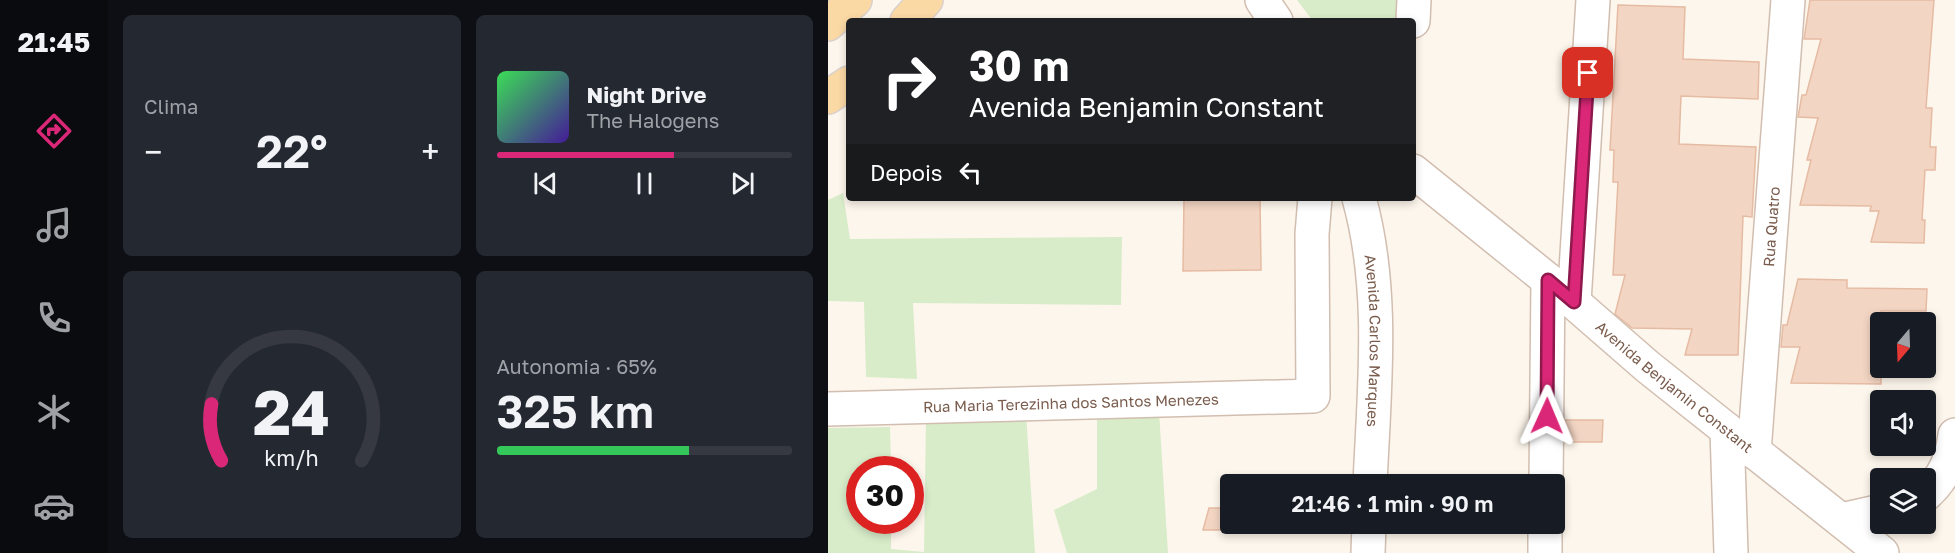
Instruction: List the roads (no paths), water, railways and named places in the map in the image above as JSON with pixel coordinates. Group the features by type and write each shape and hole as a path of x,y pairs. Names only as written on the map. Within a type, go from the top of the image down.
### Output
{"main road":[{"path":"910,18 926,0"},
{"path":"828,97 846,85"}],"street":[{"path":"1262,0 1274,18"},
{"path":"1413,18 1414,0"},
{"path":"1574,302 1593,0"},
{"name":"Rua Quatro","path":"1754,452 1788,0"},
{"name":"Avenida Benjamin Constant","path":"1416,173 1548,280 1648,368 1882,553"},
{"name":"Rua Maria Terezinha dos Santos Menezes","path":"828,409 1313,396 1312,234 1315,201"},
{"name":"Avenida Carlos Marques","path":"1360,201 1368,231 1374,290 1376,354 1370,474"},
{"path":"1546,474 1548,280"},
{"path":"1727,430 1731,553"},
{"path":"1936,482 1945,471 1954,448 1955,435"},
{"path":"1841,520 1870,513"},
{"path":"1368,553 1369,534"},
{"path":"1545,534 1545,553"}]}
